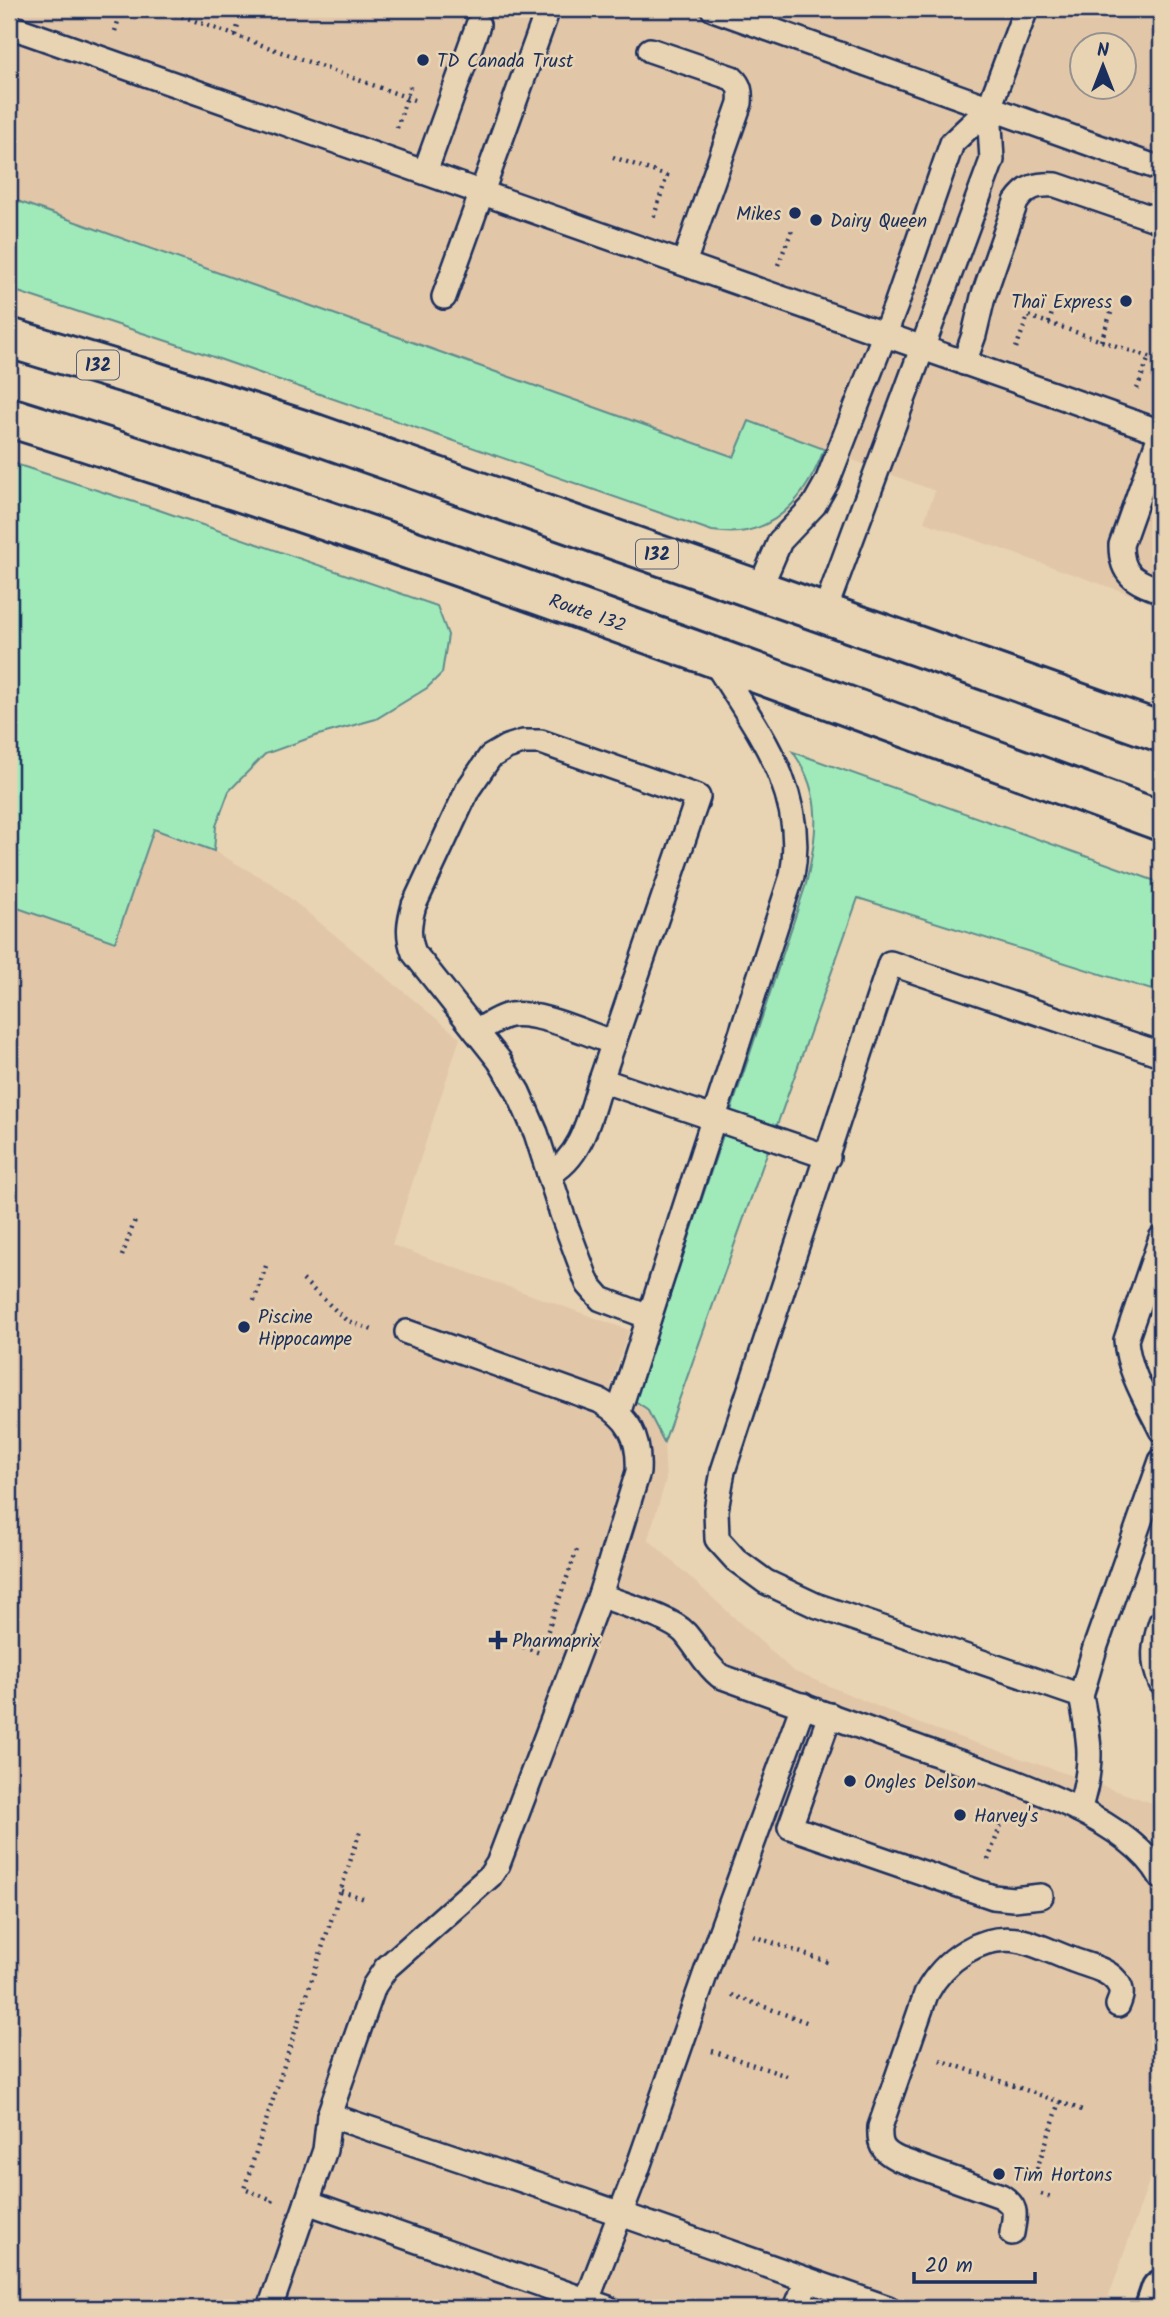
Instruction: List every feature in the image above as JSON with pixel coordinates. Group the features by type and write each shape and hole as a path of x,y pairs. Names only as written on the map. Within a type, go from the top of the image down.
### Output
{"main road":[{"name":"132","path":"9,338 266,417 1161,732"},
{"name":"Route 132","path":"9,417 315,518 1161,821"},
{"path":"1155,2308 1161,2290"}],"lane":[{"path":"444,297 548,9"},
{"path":"713,9 1161,169"},
{"path":"824,613 992,160 989,108 1026,9"},
{"path":"425,172 478,25"},
{"path":"9,26 1161,432 1121,545 1121,558 1127,572 1135,581 1161,591"},
{"path":"650,50 732,78 741,94 684,263"},
{"path":"759,590 780,541 821,494 896,304 952,143 989,108"},
{"path":"964,362 1016,202 1024,190 1038,184 1056,185 1161,220"},
{"path":"618,1414 792,876 796,855 795,829 781,772 713,659"},
{"path":"549,1174 562,1167 580,1141 698,797 541,742 523,742 490,757 468,789 425,882 409,922 408,937 414,953 499,1060 518,1092 536,1133 549,1174 588,1284 601,1298 649,1317"},
{"path":"1081,1696 815,1605 766,1583 736,1560 717,1539 716,1510 723,1471 890,963 1161,1054"},
{"path":"476,1031 507,1015 526,1015 614,1043"},
{"path":"601,1080 828,1157"},
{"path":"1161,1238 1126,1340 1126,1348 1139,1384 1161,1430"},
{"path":"270,2308 325,2150 329,2115 374,1986 386,1968 490,1877 498,1864 600,1595 639,1472 639,1454 629,1424 600,1401 407,1332"},
{"path":"1079,1810 1087,1786 1090,1741 1081,1696 1095,1648 1161,1461"},
{"path":"600,1595 666,1620 684,1632 710,1667 720,1675 1016,1784 1079,1810 1136,1846 1155,1866 1161,1877"},
{"path":"1161,1622 1154,1653 1161,1683"},
{"path":"307,2202 593,2306 619,2214 803,1705"},
{"path":"831,1715 790,1827 993,1897 1013,1899 1041,1896"},
{"path":"1012,2232 1015,2214 1011,2202 898,2159 885,2152 879,2141 880,2127 926,1994 935,1976 954,1959 977,1945 1003,1939 1023,1941 1107,1972 1118,1984 1122,1994 1118,2005"},
{"path":"329,2115 888,2308"},
{"path":"796,2308 807,2280"}],"path":[{"path":"162,9 428,105"},
{"path":"234,35 239,23"},
{"path":"407,97 411,84"},
{"path":"613,158 667,176 652,219 663,222"},
{"path":"779,263 792,230"},
{"path":"1049,323 1053,309"},
{"path":"1101,341 1112,310"},
{"path":"1006,346 1015,350 1028,316 1161,361"},
{"path":"122,1256 135,1220"},
{"path":"254,1301 266,1266"},
{"path":"303,1280 346,1320 385,1334 407,1332"},
{"path":"536,1666 579,1544"},
{"path":"523,1647 540,1653"},
{"path":"985,1869 1005,1812 994,1809"},
{"path":"268,2213 273,2200 244,2189 360,1831"},
{"path":"341,1891 365,1899"},
{"path":"723,1925 830,1963"},
{"path":"702,1984 809,2023"},
{"path":"682,2041 790,2077"},
{"path":"940,2060 1082,2110"},
{"path":"1029,2189 1060,2102"}],"shaded area":[{"path":"9,9 1161,9 1161,605 924,522 935,491 749,421 734,457 9,198"},
{"path":"154,829 214,851 274,885 460,1038 392,1245 629,1330 611,1385 647,1408 664,1442 666,1480 648,1539 793,1671 920,1724 1161,1806 1161,2147 1105,2308 9,2308 9,905 115,942"}],"green space":[{"path":"9,198 734,457 749,421 824,449 803,491 782,514 755,529 736,532 712,531 182,346 9,289"},
{"path":"9,462 159,510 437,606 448,635 442,673 427,688 376,719 315,736 265,754 229,791 216,826 214,851 154,829 115,942 9,905"},
{"path":"793,752 1161,883 1161,993 858,898 664,1442 647,1409 635,1401 810,867 815,833 814,800 803,768"}],"place":[{"name":"TD Canada Trust","path":"423,60"},
{"name":"Mikes","path":"795,213"},
{"name":"Dairy Queen","path":"816,220"},
{"name":"Thaï Express","path":"1126,301"},
{"name":"Piscine Hippocampe","path":"244,1327"},
{"name":"Pharmaprix","path":"498,1640"},
{"name":"Ongles Delson","path":"850,1781"},
{"name":"Harvey's","path":"960,1815"},
{"name":"Tim Hortons","path":"999,2174"}]}
